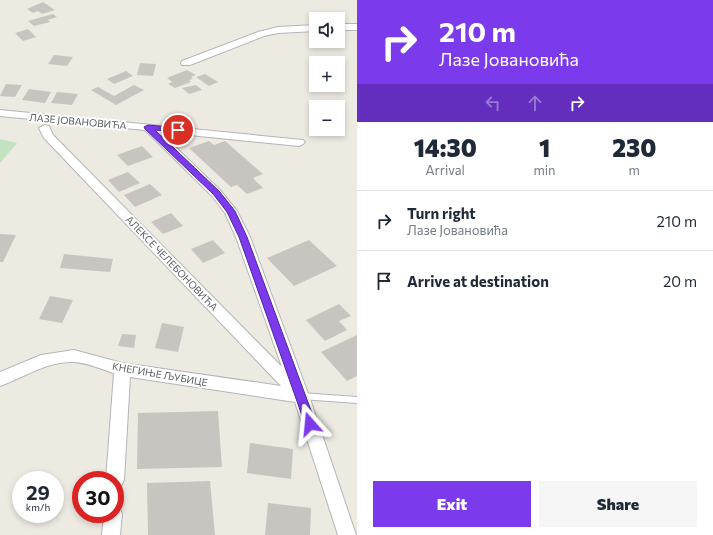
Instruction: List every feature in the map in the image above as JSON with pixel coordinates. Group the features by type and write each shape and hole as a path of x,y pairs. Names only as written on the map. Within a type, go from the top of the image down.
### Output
{"street":[{"path":"345,27 357,27"},
{"path":"186,63 261,34 278,30 309,28"},
{"name":"ЛАЗЕ ЈОВАНОВИЋА","path":"0,113 299,142"},
{"name":"АЛЕКСЕ ЧЕЛЕБОНОВИЋА","path":"148,127 216,193 231,211 243,237 301,396 347,535"},
{"name":"АЛЕКСЕ ЧЕЛЕБОНОВИЋА","path":"45,128 48,136 301,396"},
{"name":"КНЕГИЊЕ ЉУБИЦЕ","path":"0,379 41,362 59,357 86,358 122,369 301,396"},
{"path":"116,471 122,369"},
{"path":"111,535 112,523"}],"lane":[{"path":"301,396 357,400"}],"green space":[{"path":"0,139 17,143 0,163"}],"building":[{"path":"43,2 55,10 42,14 38,11 33,13 27,9"},
{"path":"53,14 57,17 48,20 50,22 34,26 28,21"},
{"path":"28,29 36,37 23,41 15,33"},
{"path":"54,55 73,57 67,66 48,64"},
{"path":"140,63 156,64 153,76 137,75"},
{"path":"187,70 196,75 191,77 193,79 189,80 191,82 175,88 168,84 172,82 167,78"},
{"path":"126,71 133,76 114,84 107,79"},
{"path":"205,74 218,82 209,86 196,77"},
{"path":"6,84 22,85 15,97 0,96"},
{"path":"134,85 144,90 116,105 91,90 98,87 114,96"},
{"path":"196,85 202,90 189,94 182,88"},
{"path":"29,89 51,92 45,103 22,100"},
{"path":"57,92 78,94 72,105 51,103"},
{"path":"209,141 214,145 225,141 263,174 253,178 263,188 247,194 237,185 231,187 189,148"},
{"path":"142,146 153,157 128,166 117,155"},
{"path":"128,172 140,183 119,192 108,180"},
{"path":"150,184 162,195 135,207 124,195"},
{"path":"171,213 183,226 163,234 151,222"},
{"path":"0,234 16,235 3,262 0,262"},
{"path":"213,240 225,253 203,263 191,249"},
{"path":"309,240 337,266 294,286 267,258"},
{"path":"64,254 113,259 110,272 60,268"},
{"path":"50,296 73,300 62,323 39,319"},
{"path":"339,304 351,316 339,321 347,330 325,341 306,320"},
{"path":"162,323 184,327 178,352 155,348"},
{"path":"122,334 136,335 134,348 118,346"},
{"path":"357,335 357,376 347,381 321,352"},
{"path":"218,411 222,467 137,469 138,413"},
{"path":"250,443 293,449 291,479 247,473"},
{"path":"210,481 215,535 148,535 147,483"},
{"path":"268,503 311,508 310,535 265,535"}],"route":[{"path":"178,130 148,127 216,193 231,211 243,237 310,424"}]}
